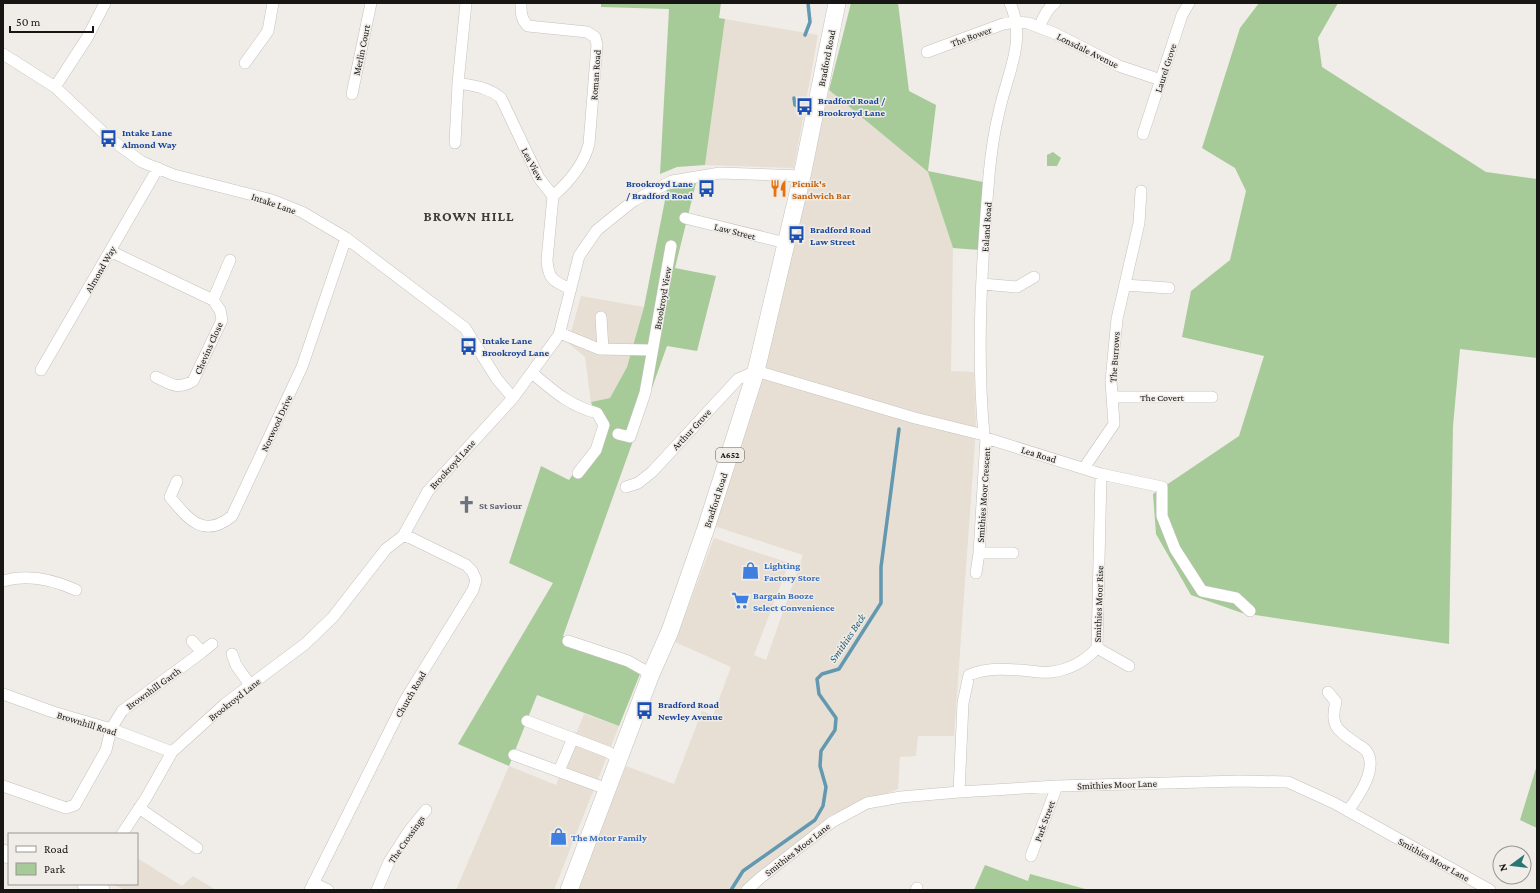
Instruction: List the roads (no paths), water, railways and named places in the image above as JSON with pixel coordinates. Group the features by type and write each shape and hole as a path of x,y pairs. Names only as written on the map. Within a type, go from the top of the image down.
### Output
{"main road":[{"name":"Bradford Road","path":"569,890 651,674 670,631 706,528 756,371 802,176 837,3"}],"street":[{"path":"54,87 86,38 105,3"},
{"path":"245,63 268,31 274,3"},
{"path":"455,143 458,83 466,3"},
{"name":"Roman Road","path":"521,3 521,16 528,26 588,32 595,36 597,45 587,153 568,183 553,196"},
{"name":"Ealand Road","path":"985,436 981,402 979,343 982,284 989,174 994,137 1017,40 1018,30 1010,3"},
{"path":"1039,27 1052,4 1055,3"},
{"name":"Laurel Grove","path":"1143,134 1182,15 1189,3"},
{"name":"Merlin Court","path":"352,94 368,4"},
{"name":"Lonsdale Avenue","path":"1016,22 1028,23 1039,27 1119,66 1161,80"},
{"name":"The Bower","path":"927,52 1003,24 1016,22"},
{"name":"Intake Lane","path":"3,54 54,87 109,138 142,162 174,175 272,200 302,212 346,238 465,328 497,379 513,398"},
{"name":"Lea View","path":"458,83 492,91 501,98 539,178 553,196"},
{"name":"Almond Way","path":"41,370 158,168"},
{"name":"Brookroyd Lane","path":"123,833 172,752 221,708 305,644 327,622 386,549 403,536 428,490 513,398 560,333 579,256 597,230 633,201 672,181 720,173 802,176"},
{"name":"The Burrows","path":"1084,468 1114,424 1111,381 1117,319 1140,223 1141,191"},
{"path":"553,196 547,271 550,278 555,282 571,289"},
{"name":"Law Street","path":"684,218 786,243"},
{"name":"Norwood Drive","path":"177,481 170,497 189,518 197,524 212,527 223,524 232,516 302,367 346,238"},
{"name":"Brookroyd View","path":"618,434 630,437 645,393 671,246"},
{"path":"110,251 213,300 230,260"},
{"path":"982,284 1017,287 1034,277"},
{"path":"1125,285 1169,288"},
{"name":"Chevins Close","path":"156,377 177,386 186,385 193,381 222,320 220,310 213,300"},
{"path":"601,316 603,349"},
{"path":"560,333 603,349 650,350 652,348"},
{"name":"Lea Road","path":"756,371 915,418 985,436 1101,474 1162,487 1162,516 1175,549 1202,590 1236,598 1250,611"},
{"name":"Arthur Grove","path":"626,487 638,483 652,472 738,379 756,371"},
{"path":"532,373 562,398 581,408 596,413 604,426 596,450 578,473"},
{"name":"The Covert","path":"1112,397 1212,397"},
{"name":"Smithies Moor Crescent","path":"976,573 979,553 985,436"},
{"name":"Smithies Moor Rise","path":"959,792 963,703 969,675 981,670 1008,669 1050,672 1067,668 1088,658 1097,648 1101,474"},
{"name":"Church Road","path":"311,887 404,702 473,590 476,580 472,571 466,565 412,538 403,536"},
{"name":"Smithies Moor Crescent","path":"979,553 1013,554"},
{"path":"3,581 30,578 61,583 76,590"},
{"path":"192,641 202,652"},
{"path":"568,642 628,661 651,674"},
{"name":"Brownhill Garth","path":"3,786 66,808 75,805 106,750 111,729 122,711 212,644"},
{"path":"1097,648 1129,666"},
{"path":"232,654 236,665 250,685"},
{"path":"1328,692 1336,702 1334,721 1339,732 1366,750 1370,760 1366,781 1359,796 1348,811"},
{"name":"Brownhill Road","path":"3,694 53,712 111,729 172,752"},
{"path":"527,721 608,752 619,759"},
{"path":"559,771 572,738"},
{"path":"514,755 607,789"},
{"name":"Smithies Moor Lane","path":"747,890 832,822 867,803 901,796 1057,786 1240,781 1288,782 1334,803 1490,890"},
{"name":"Park Street","path":"1031,856 1057,786"},
{"path":"139,808 197,848"},
{"name":"The Crossings","path":"377,890 388,862 409,831 426,810"},
{"path":"311,887 328,890"}],"waterway":[{"name":"Smithies Beck","path":"805,35 810,22 808,3"},
{"name":"Smithies Beck","path":"794,98 795,105 801,108"},
{"name":"Smithies Beck","path":"731,890 743,871 815,820 823,806 826,787 820,766 821,751 835,730 836,718 819,694 817,679 822,674 839,669 881,603 881,567 899,429"}],"place":[{"name":"Bradford Road / Brookroyd Lane","path":"805,106"},
{"name":"Intake Lane Almond Way","path":"109,138"},
{"name":"Brookroyd Lane / Bradford Road","path":"706,189"},
{"name":"Picnik's Sandwich Bar","path":"779,189"},
{"name":"Bradford Road Law Street","path":"797,235"},
{"name":"Intake Lane Brookroyd Lane","path":"469,346"},
{"name":"St Saviour","path":"466,505"},
{"name":"Lighting Factory Store","path":"751,571"},
{"name":"Bargain Booze Select Convenience","path":"740,601"},
{"name":"Bradford Road Newley Avenue","path":"645,710"},
{"name":"The Motor Family","path":"558,837"}],"district":[{"name":"BROWN HILL","path":"469,216"}]}
